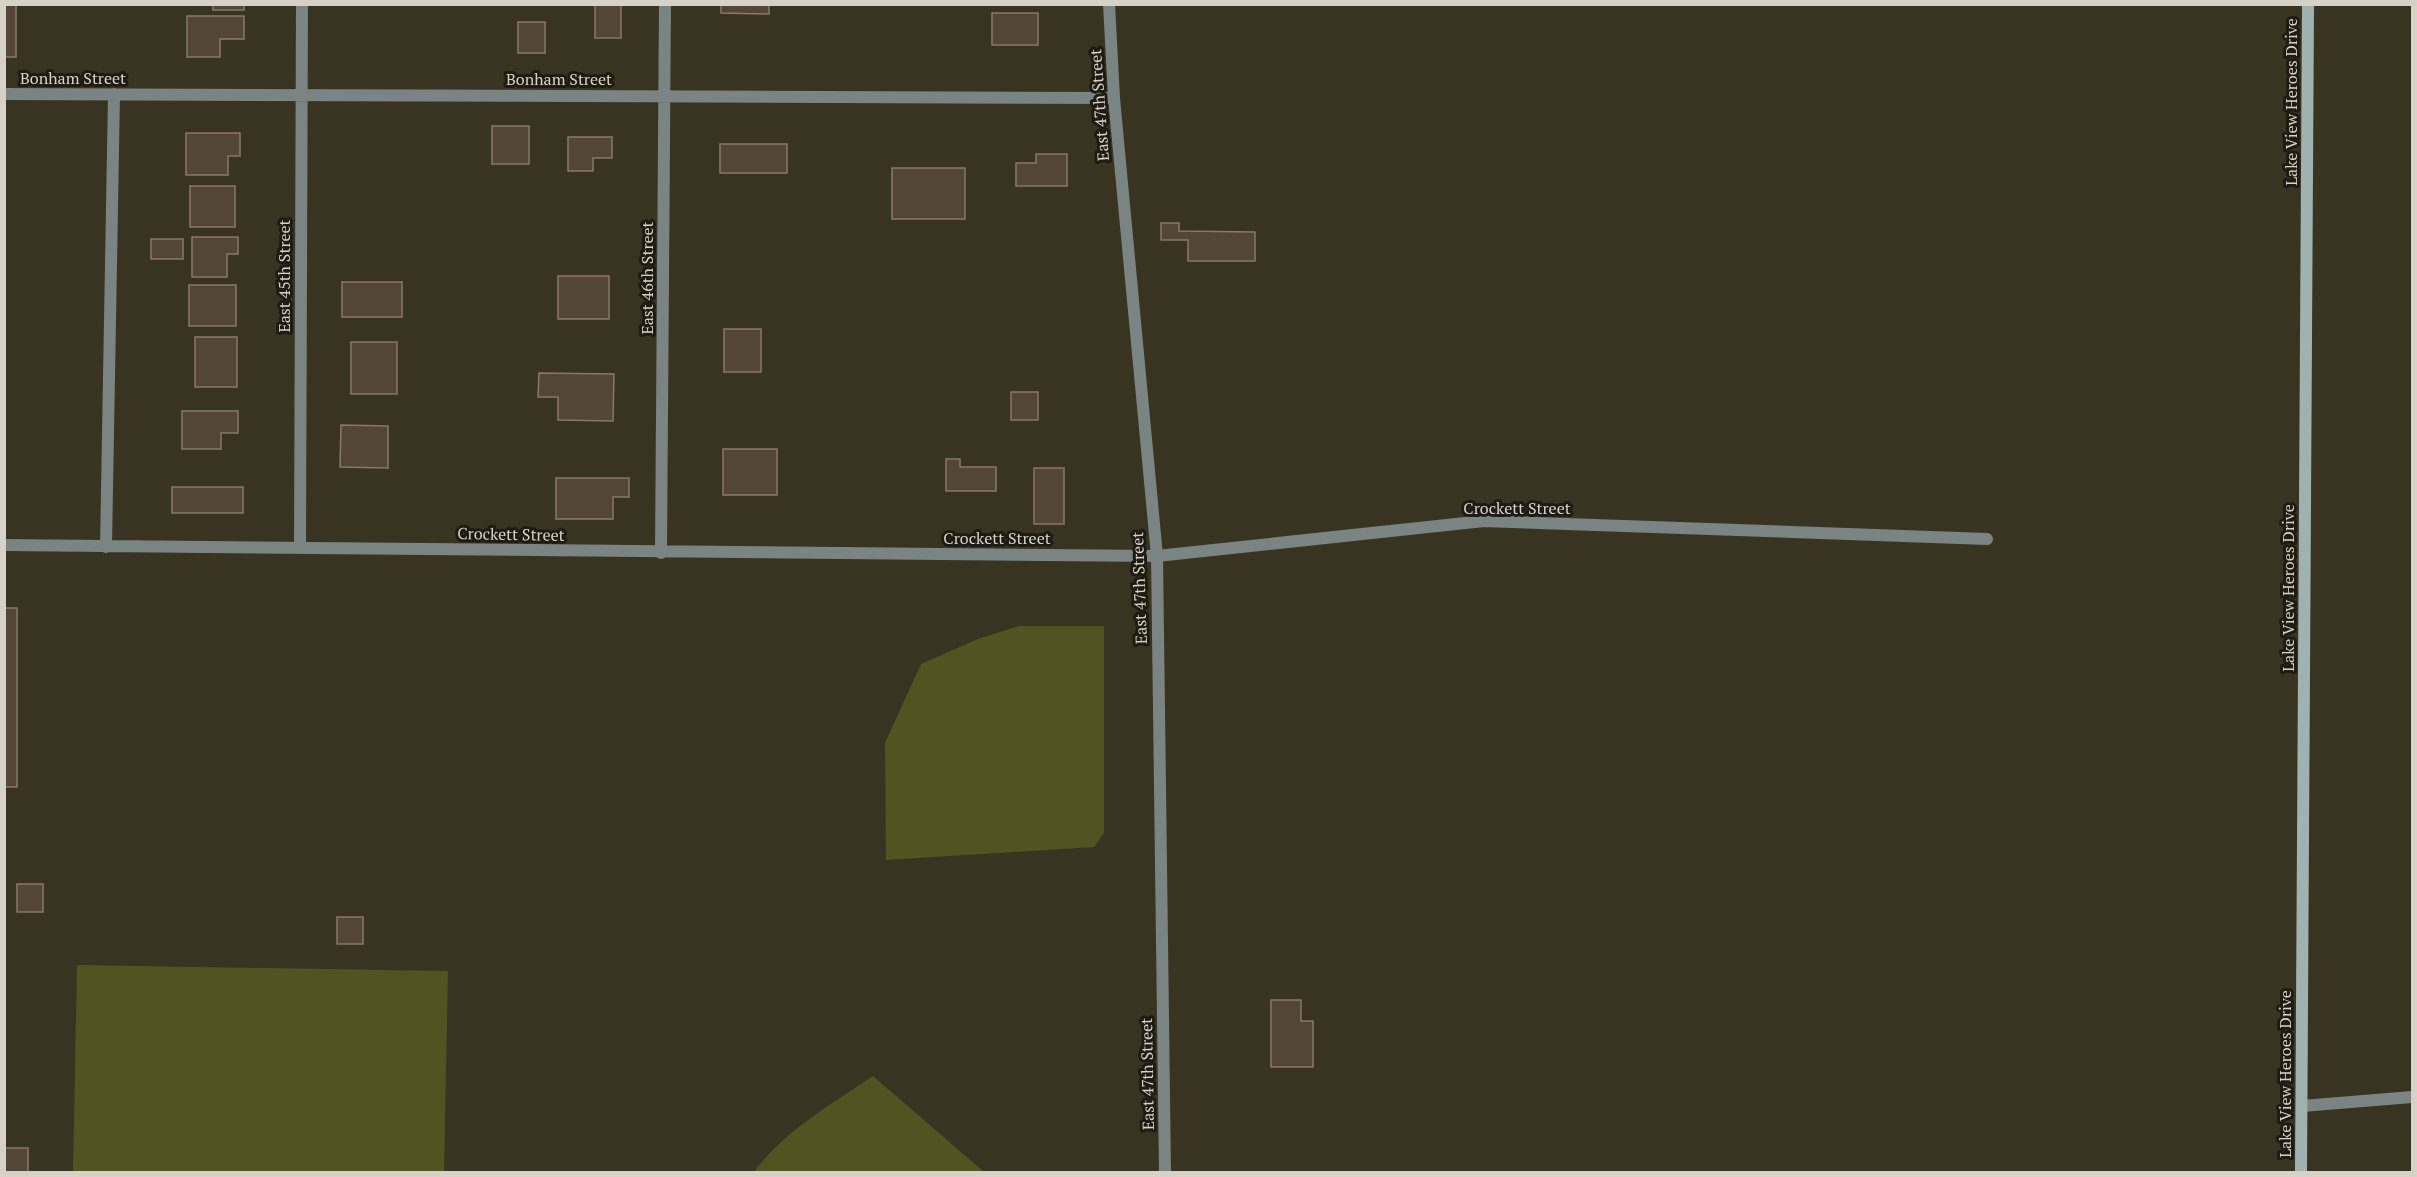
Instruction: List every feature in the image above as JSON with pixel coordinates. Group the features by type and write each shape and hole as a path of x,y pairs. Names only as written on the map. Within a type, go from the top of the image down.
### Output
{"street":[{"name":"East 45th Street","path":"300,548 302,4"},
{"name":"East 46th Street","path":"661,553 665,4"},
{"name":"East 47th Street","path":"1109,4 1114,98 1157,556 1165,1173"},
{"name":"Lake View Heroes Drive","path":"2301,1173 2308,4"},
{"name":"Bonham Street","path":"4,94 1114,98"},
{"path":"106,546 114,94"},
{"name":"Crockett Street","path":"4,545 1157,556 1484,521 1987,538"},
{"path":"2302,1106 2412,1097"}],"shaded area":[{"path":"1019,626 1104,626 1104,833 1094,847 886,860 885,743 921,664 978,639"},
{"path":"77,965 448,971 444,1172 73,1172"},
{"path":"873,1076 984,1172 754,1172 766,1157 794,1131"}],"building":[{"path":"4,4 16,4 16,57 4,57"},
{"path":"213,4 244,4 244,10 213,10"},
{"path":"595,4 621,4 621,38 595,38"},
{"path":"721,4 769,4 769,14 721,13"},
{"path":"992,13 1038,13 1038,45 992,45"},
{"path":"187,16 244,16 244,39 220,39 220,57 187,57"},
{"path":"518,22 545,22 545,53 518,53"},
{"path":"492,126 529,126 529,164 492,164"},
{"path":"186,133 240,133 240,156 228,156 228,175 186,175"},
{"path":"568,137 612,137 612,158 593,158 593,171 568,171"},
{"path":"720,144 787,144 787,173 720,173"},
{"path":"1036,154 1067,154 1067,186 1016,186 1016,163 1036,163"},
{"path":"892,168 965,168 965,219 892,219"},
{"path":"190,186 235,186 235,227 190,227"},
{"path":"1161,223 1179,223 1179,231 1255,232 1255,261 1188,261 1188,240 1161,240"},
{"path":"192,237 238,237 238,254 227,254 227,277 192,277"},
{"path":"151,239 183,239 183,259 151,259"},
{"path":"558,276 609,276 609,319 558,319"},
{"path":"342,282 402,282 402,317 342,317"},
{"path":"189,285 236,285 236,326 189,326"},
{"path":"724,329 761,329 761,372 724,372"},
{"path":"195,337 237,337 237,387 195,387"},
{"path":"351,342 397,342 397,394 351,394"},
{"path":"539,373 614,374 613,421 558,420 558,397 538,397"},
{"path":"1011,392 1038,392 1038,420 1011,420"},
{"path":"182,411 238,411 238,433 221,433 221,449 182,449"},
{"path":"341,425 388,426 388,468 340,467"},
{"path":"723,449 777,449 777,495 723,495"},
{"path":"946,459 960,459 960,467 996,467 996,491 946,491"},
{"path":"1034,468 1064,468 1064,524 1034,524"},
{"path":"556,478 629,478 629,497 613,497 613,519 556,519"},
{"path":"172,487 243,487 243,513 172,513"},
{"path":"4,608 17,608 17,787 4,787"},
{"path":"17,884 43,884 43,912 17,912"},
{"path":"337,917 363,917 363,944 337,944"},
{"path":"1271,1000 1301,1000 1301,1021 1313,1021 1313,1067 1271,1067"},
{"path":"4,1148 28,1148 28,1172 4,1172"}]}
